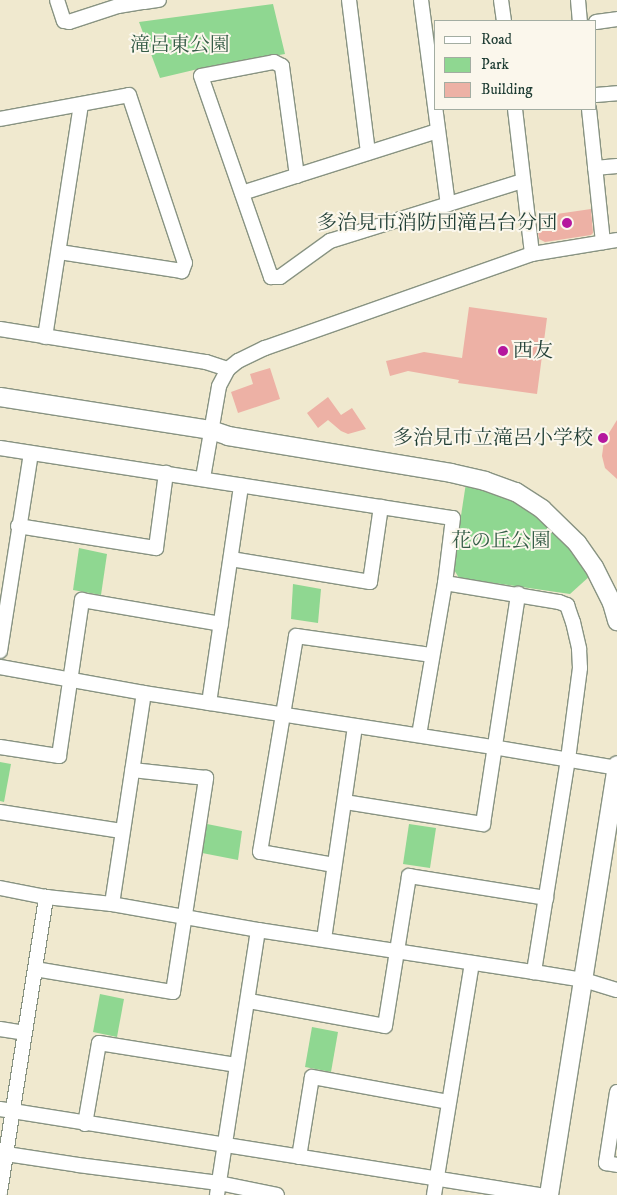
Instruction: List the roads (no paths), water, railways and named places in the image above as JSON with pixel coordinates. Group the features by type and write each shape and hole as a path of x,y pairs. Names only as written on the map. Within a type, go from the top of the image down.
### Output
{"street":[{"path":"56,0 64,21 69,22 118,6 159,0"},
{"path":"349,0 368,153"},
{"path":"422,0 434,105"},
{"path":"501,0 504,20"},
{"path":"578,0 580,20"},
{"path":"597,22 617,19"},
{"path":"297,176 282,66 274,62 201,76 271,277 280,277 330,241 523,181"},
{"path":"597,95 617,93"},
{"path":"0,119 129,95 185,263 182,271 59,252"},
{"path":"45,337 81,105"},
{"path":"435,110 448,204"},
{"path":"515,110 532,254"},
{"path":"203,478 219,386 228,369 238,361 265,348 532,254 610,241 595,168 589,110"},
{"path":"242,193 437,131"},
{"path":"595,168 617,166"},
{"path":"0,329 206,362 228,369"},
{"path":"0,397 211,430 228,436 450,473 485,481 516,492 542,510 577,544 594,567 612,603 617,621"},
{"path":"0,448 453,518 445,583 419,735"},
{"path":"0,651 4,589 31,453"},
{"path":"18,526 156,548 166,473"},
{"path":"209,703 241,485"},
{"path":"231,559 370,582 381,508"},
{"path":"445,583 518,594 567,605 573,622 579,649 580,668 568,759 534,972"},
{"path":"345,802 483,824 493,747 518,594"},
{"path":"0,747 59,756 82,600 220,624"},
{"path":"334,865 260,852 296,636 431,656"},
{"path":"0,667 144,693 617,766 549,1195"},
{"path":"112,904 144,693"},
{"path":"324,939 355,726"},
{"path":"35,969 173,992 206,778 132,770"},
{"path":"0,812 122,831"},
{"path":"249,1001 385,1026 409,876 546,898"},
{"path":"0,888 46,897 112,904 258,930 584,980 617,990"},
{"path":"0,1192 6,1110 25,1033 46,897"},
{"path":"218,1189 249,1001 258,930"},
{"path":"434,1195 472,963"},
{"path":"0,1029 25,1033"},
{"path":"85,1124 99,1043 237,1065"},
{"path":"299,1157 312,1077 448,1102"},
{"path":"617,1092 606,1163 617,1165"},
{"path":"6,1110 540,1195"},
{"path":"3,1153 218,1189 277,1195"}],"place":[{"name":"多治見市消防団滝呂台分団","path":"567,223"},
{"name":"西友","path":"503,351"},
{"name":"多治見市立滝呂小学校","path":"603,438"}],"park label":[{"name":"滝呂東公園","path":"180,45"},
{"name":"花の丘公園","path":"501,541"}]}
